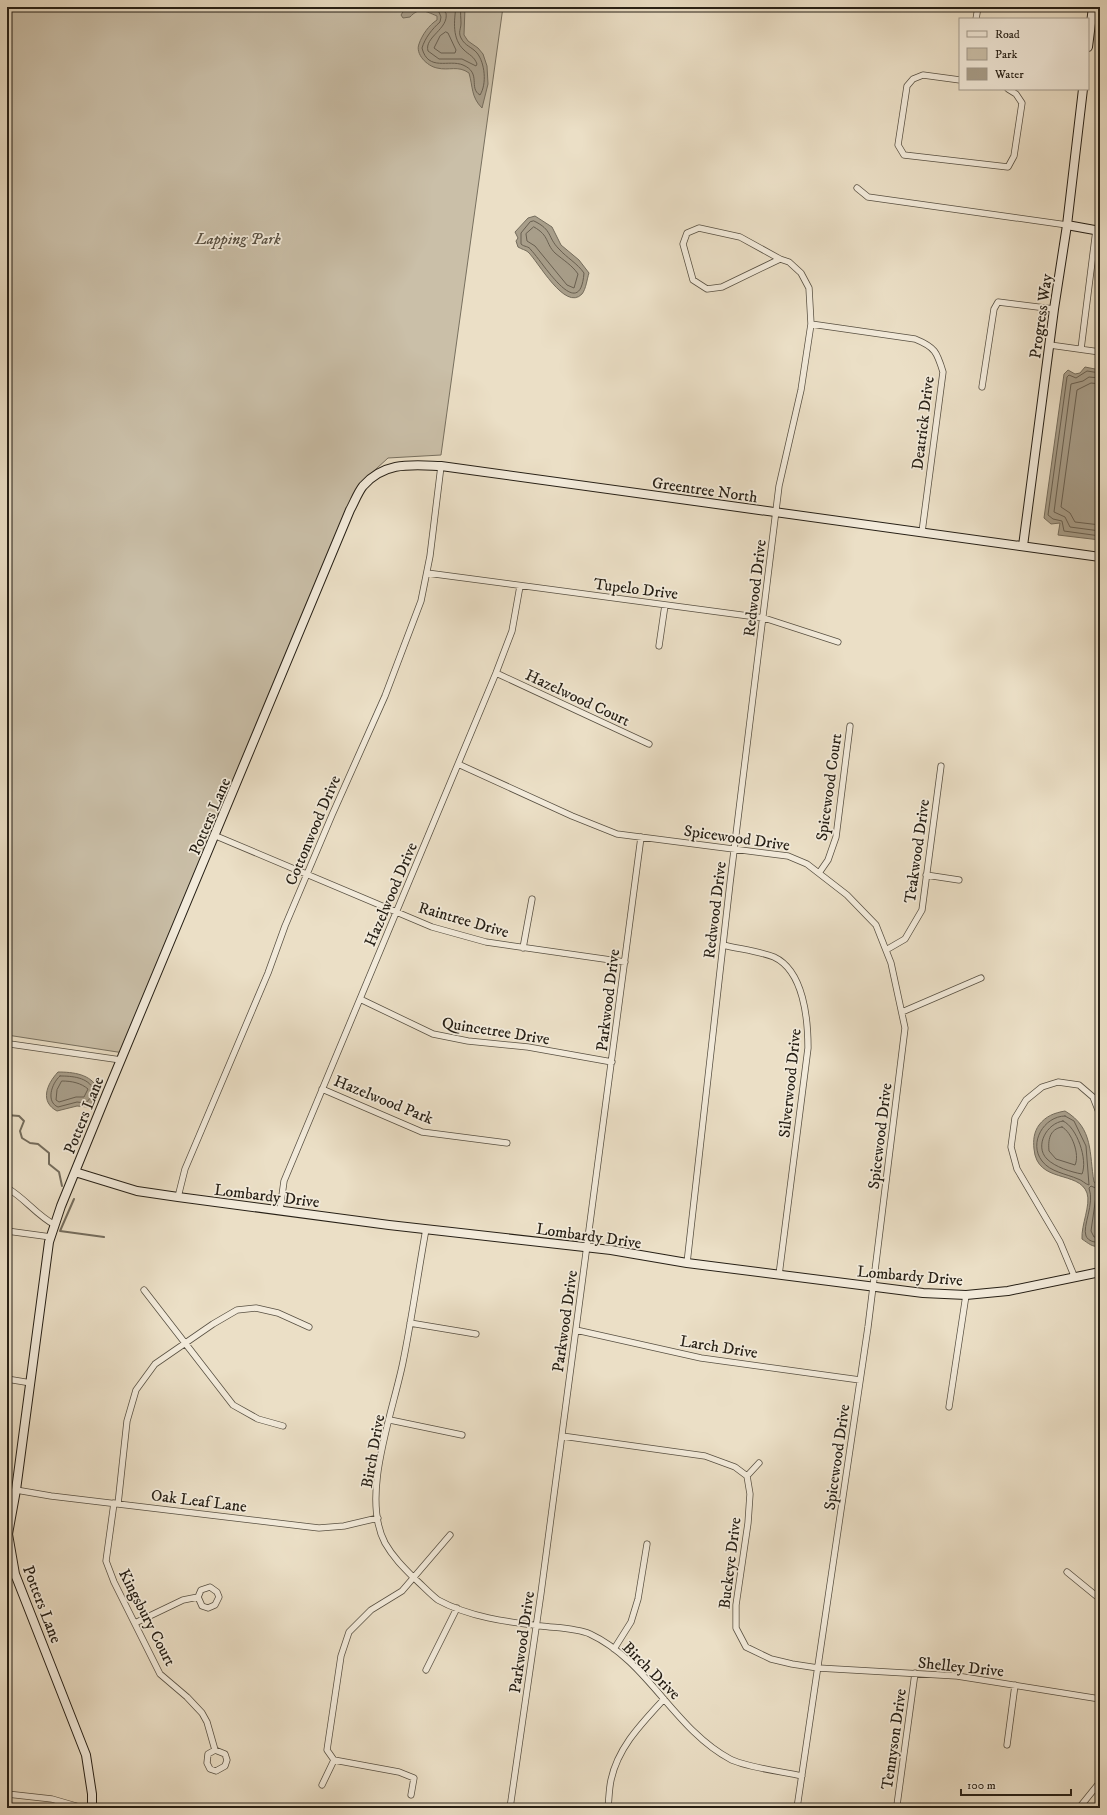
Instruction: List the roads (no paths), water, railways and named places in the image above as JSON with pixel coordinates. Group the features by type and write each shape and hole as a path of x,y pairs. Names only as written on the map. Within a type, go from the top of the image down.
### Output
{"main road":[{"path":"1089,39 1093,8"},
{"name":"Progress Way","path":"1023,546 1054,309 1067,225 1083,90"},
{"path":"1067,225 1098,231"},
{"name":"Greentree North","path":"384,470 403,464 441,466 1100,557"},
{"name":"Potters Lane","path":"92,1808 92,1794 86,1755 15,1574 8,1534 16,1490 51,1237 75,1172 121,1060 216,836 350,510 363,487 384,470"},
{"name":"Lombardy Drive","path":"75,1172 137,1191 178,1197 587,1248 687,1263 923,1293 966,1295 1008,1291 1100,1272"}],"street":[{"path":"976,18 978,7"},
{"path":"1074,7 1093,8"},
{"path":"959,80 923,76 913,79 907,86 898,145 904,155 1008,167 1014,156 1022,103 1016,94 1010,90"},
{"path":"856,188 868,197 1067,225"},
{"name":"Redwood Drive","path":"687,1263 734,850 764,618 779,486 801,390 811,324 809,288 802,272 789,262 780,259 740,237 699,228 687,233 683,244 692,280 707,290 722,287 780,259"},
{"path":"1081,349 1098,231"},
{"path":"982,387 994,309 998,302 1054,309"},
{"name":"Deatrick Drive","path":"811,324 915,339 929,344 935,351 943,372 922,532"},
{"path":"1050,345 1100,352"},
{"name":"Cottonwood Drive","path":"178,1197 185,1169 268,972 307,874 385,696 421,601 427,573 441,466"},
{"name":"Tupelo Drive","path":"427,573 764,618 838,642"},
{"name":"Hazelwood Drive","path":"280,1210 284,1181 512,631 520,586"},
{"path":"659,646 665,605"},
{"name":"Hazelwood Court","path":"496,672 649,744"},
{"name":"Spicewood Court","path":"819,873 828,860 836,837 850,726"},
{"name":"Spicewood Drive","path":"458,764 572,816 617,834 788,856 807,864 847,895 876,925 891,963 905,1028 873,1287 797,1808"},
{"name":"Teakwood Drive","path":"886,950 905,939 922,910 941,766"},
{"name":"Raintree Drive","path":"216,836 432,927 486,942 625,962"},
{"name":"Parkwood Drive","path":"510,1808 562,1436 641,837"},
{"path":"926,875 959,880"},
{"path":"523,948 532,899"},
{"name":"Silverwood Drive","path":"723,945 774,958 788,968 797,982 808,1020 808,1048 779,1275"},
{"path":"902,1012 981,978"},
{"name":"Quincetree Drive","path":"360,999 433,1034 468,1041 528,1047 612,1062"},
{"path":"10,1044 121,1060"},
{"path":"1075,1278 1060,1242 1017,1169 1011,1147 1015,1118 1026,1100 1042,1087 1058,1082 1079,1085 1093,1097 1100,1115"},
{"name":"Hazelwood Park","path":"322,1088 422,1132 507,1143"},
{"path":"7,1188 15,1192 44,1219 55,1225"},
{"name":"Birch Drive","path":"426,1228 403,1362 376,1484 378,1518 385,1542 399,1564 437,1599 472,1614 589,1634 614,1649 625,1658 682,1719 715,1750 733,1761 802,1776"},
{"path":"7,1231 51,1237"},
{"path":"144,1290 233,1405 258,1419 283,1426"},
{"path":"948,1407 966,1295"},
{"name":"Kingsbury Court","path":"215,1750 207,1722 202,1713 187,1697 160,1674 114,1582 106,1561 116,1503 127,1421 136,1390 155,1364 213,1324 237,1310 256,1308 278,1313 309,1327"},
{"path":"410,1322 476,1334"},
{"name":"Larch Drive","path":"576,1330 701,1358 860,1380"},
{"path":"7,1379 31,1383"},
{"path":"390,1420 462,1435"},
{"path":"562,1436 705,1456 735,1467 747,1476 759,1463"},
{"name":"Buckeye Drive","path":"747,1476 750,1494 748,1524 736,1605 736,1628 746,1647 771,1659 818,1668"},
{"name":"Oak Leaf Lane","path":"16,1490 318,1528 344,1526 378,1518"},
{"path":"411,1795 414,1778 399,1772 334,1760 327,1750 341,1656 349,1632 371,1610 402,1591 450,1535"},
{"path":"614,1649 631,1622 638,1599 646,1544"},
{"path":"1067,1572 1100,1599"},
{"path":"7,1578 15,1574"},
{"path":"135,1624 183,1600 198,1597"},
{"path":"426,1670 457,1608"},
{"name":"Shelley Drive","path":"818,1668 957,1676 1100,1699"},
{"name":"Tennyson Drive","path":"900,1808 897,1805 916,1673"},
{"path":"1007,1745 1015,1685"},
{"path":"608,1808 611,1780 619,1756 636,1731 664,1699"},
{"path":"322,1785 334,1760"},
{"path":"1079,1808 1100,1782"},
{"path":"7,1794 52,1799 83,1808"}],"water":[{"path":"406,7 465,7 464,35 468,41 478,48 483,54 487,66 488,84 482,108 474,96 469,73 461,69 441,69 433,67 429,65 420,55 418,48 420,41 429,27 437,20 437,16 426,11 419,11 410,17 403,18 401,15"},
{"path":"535,216 552,227 561,245 579,260 589,273 582,294 575,298 560,291 528,252 518,247 516,241 518,238 515,232 528,218"},
{"path":"1085,367 1100,370 1100,540 1058,535 1060,523 1051,524 1044,518 1064,374 1068,370 1075,374 1080,373"},
{"path":"58,1072 75,1073 86,1077 95,1084 98,1089 95,1099 88,1107 77,1106 57,1111 48,1103 48,1088 50,1082"},
{"path":"1065,1111 1081,1125 1086,1134 1094,1182 1100,1186 1100,1246 1093,1246 1082,1239 1088,1203 1087,1193 1083,1186 1076,1181 1050,1172 1042,1167 1037,1160 1034,1149 1035,1133 1037,1128 1047,1117"}],"waterway":[{"path":"7,1115 19,1116 24,1121 20,1131 22,1138 30,1143 38,1144 49,1153 49,1164 59,1172 62,1186"},
{"path":"74,1199 60,1231 104,1237"}],"park label":[{"name":"Lapping Park","path":"238,238"}]}
